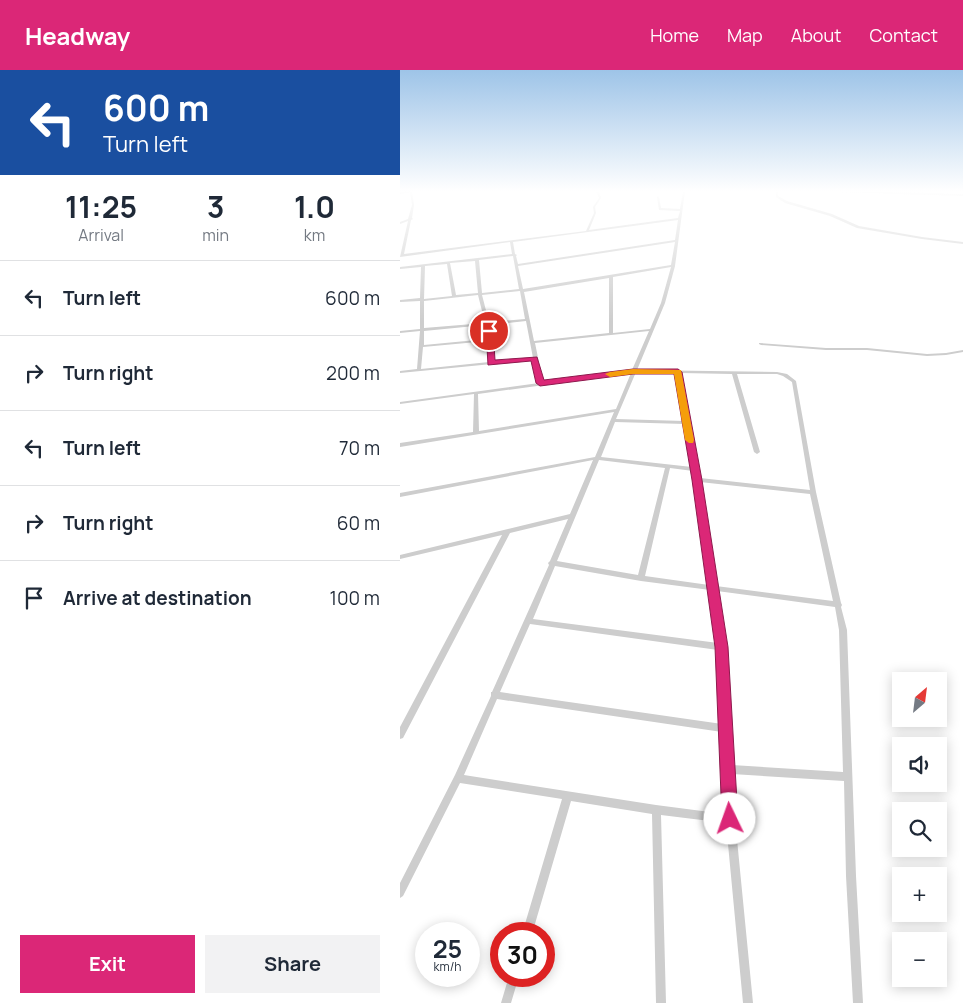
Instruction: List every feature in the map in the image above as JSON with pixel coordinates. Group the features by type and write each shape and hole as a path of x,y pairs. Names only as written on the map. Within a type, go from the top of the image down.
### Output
{"street":[{"path":"407,235 401,256 560,235"},
{"path":"400,894 458,778 528,621 596,458 615,420 633,371 663,303 677,235"},
{"path":"902,235 963,243"},
{"path":"511,241 518,265 540,383"},
{"path":"518,265 676,241"},
{"path":"400,268 515,255"},
{"path":"477,259 480,294 490,340 491,363"},
{"path":"448,262 454,297"},
{"path":"419,370 422,346 421,300 423,266"},
{"path":"400,301 522,290 672,266"},
{"path":"611,277 611,334"},
{"path":"400,332 528,320"},
{"path":"532,342 651,330"},
{"path":"422,346 490,340"},
{"path":"761,344 826,349 867,349 927,355 963,351"},
{"path":"400,372 535,359"},
{"path":"400,403 633,371 777,374 785,375 794,381 813,492 843,630 858,1003"},
{"path":"678,372 697,480 722,647 730,819 748,1003"},
{"path":"734,373 757,452"},
{"path":"476,392 476,433"},
{"path":"400,445 618,410"},
{"path":"615,420 687,424"},
{"path":"400,495 596,458 694,469"},
{"path":"641,578 668,466"},
{"path":"697,480 813,492"},
{"path":"400,557 572,516"},
{"path":"400,735 507,532"},
{"path":"551,563 641,578 839,605"},
{"path":"528,621 722,647"},
{"path":"494,695 726,728"},
{"path":"728,768 848,777"},
{"path":"458,778 656,810 730,819"},
{"path":"530,922 568,795"},
{"path":"656,810 661,1003"},
{"path":"506,1003 511,987"}],"slow traffic":[{"path":"610,374 633,371 678,372 689,440"}],"route":[{"path":"489,331 491,363 535,359 540,383 633,371 678,372 697,480 722,647 730,819"}]}
